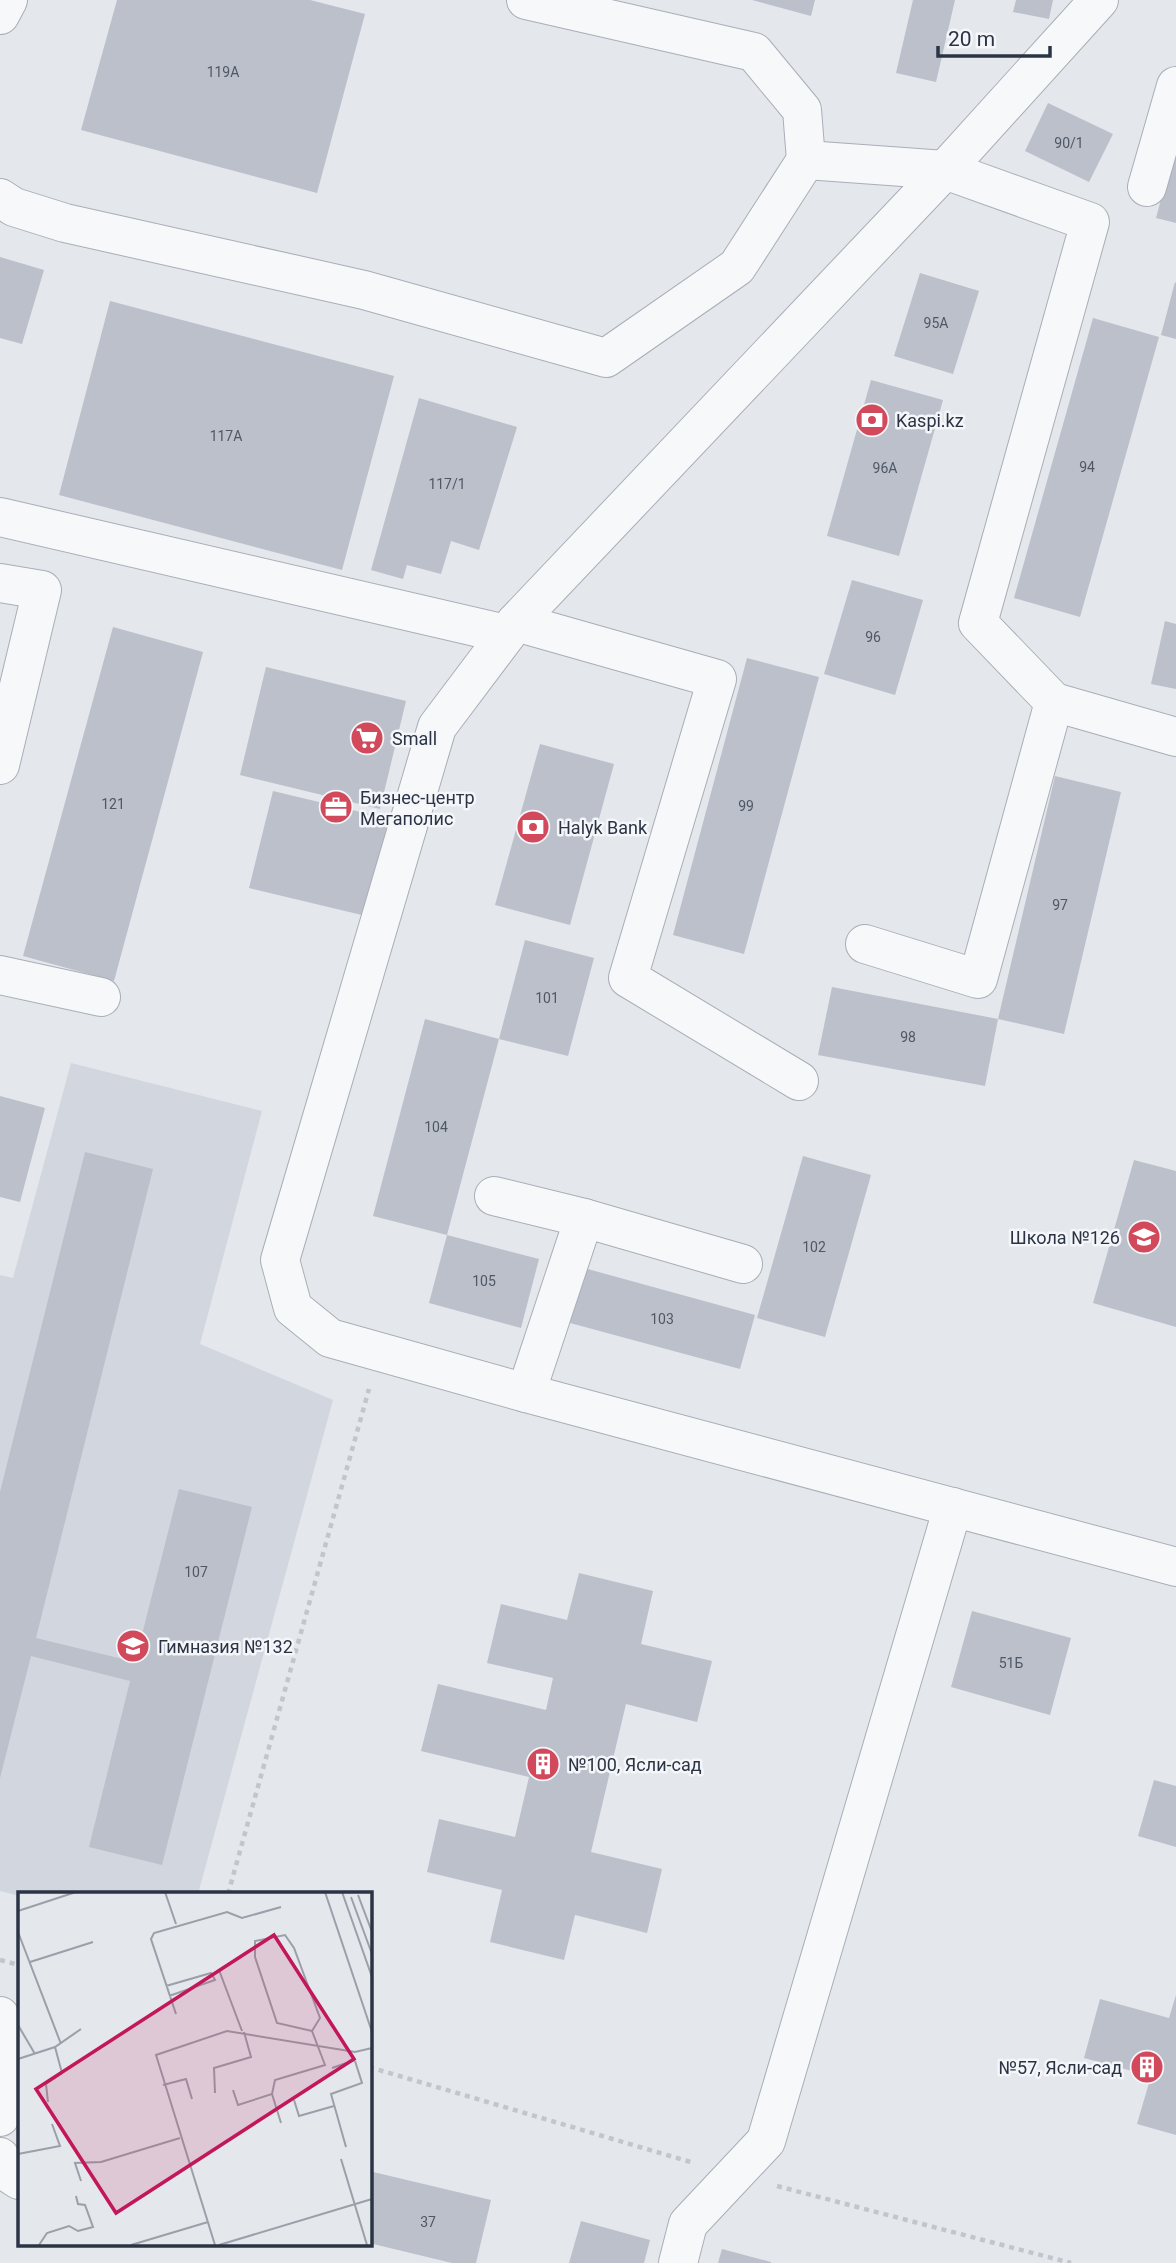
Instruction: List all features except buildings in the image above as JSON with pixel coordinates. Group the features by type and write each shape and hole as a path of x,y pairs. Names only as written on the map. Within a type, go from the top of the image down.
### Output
{"street":[{"path":"0,15 8,0"},
{"path":"0,198 14,207 65,223 364,290 606,358 737,267 806,160 802,110 754,52 526,0"},
{"path":"1099,0 944,170 511,628 437,727 280,1260 293,1308 330,1338 1176,1567"},
{"path":"1147,187 1176,86"},
{"path":"806,160 944,170 1090,222 978,623 1055,702 1176,737"},
{"path":"0,517 511,628 717,679 628,978 799,1081"},
{"path":"0,583 42,590 0,765"},
{"path":"865,944 978,979 1055,702"},
{"path":"0,975 100,997"},
{"path":"494,1196 584,1218 743,1264"},
{"path":"526,1393 584,1218"},
{"path":"678,2263 688,2224 766,2141 953,1507"},
{"path":"0,2015 13,2043 0,2117"},
{"path":"0,2157 5,2171 18,2179"}],"path":[{"path":"229,1892 380,1352"},
{"path":"0,1959 18,1965"},
{"path":"371,2068 736,2175 1071,2263"}],"shaded area":[{"name":"Гимназия №132","path":"71,1063 262,1111 200,1344 333,1400 199,1892 18,1892 18,1896 0,1891 0,1275 13,1278"}],"place":[{"name":"Kaspi.kz","path":"872,420"},
{"name":"Small","path":"367,738"},
{"name":"Бизнес-центр Мегаполис","path":"336,807"},
{"name":"Halyk Bank","path":"533,827"},
{"name":"Школа №126","path":"1144,1237"},
{"name":"Гимназия №132","path":"133,1646"},
{"name":"№100, Ясли-сад","path":"543,1764"},
{"name":"№57, Ясли-сад","path":"1147,2067"}]}
